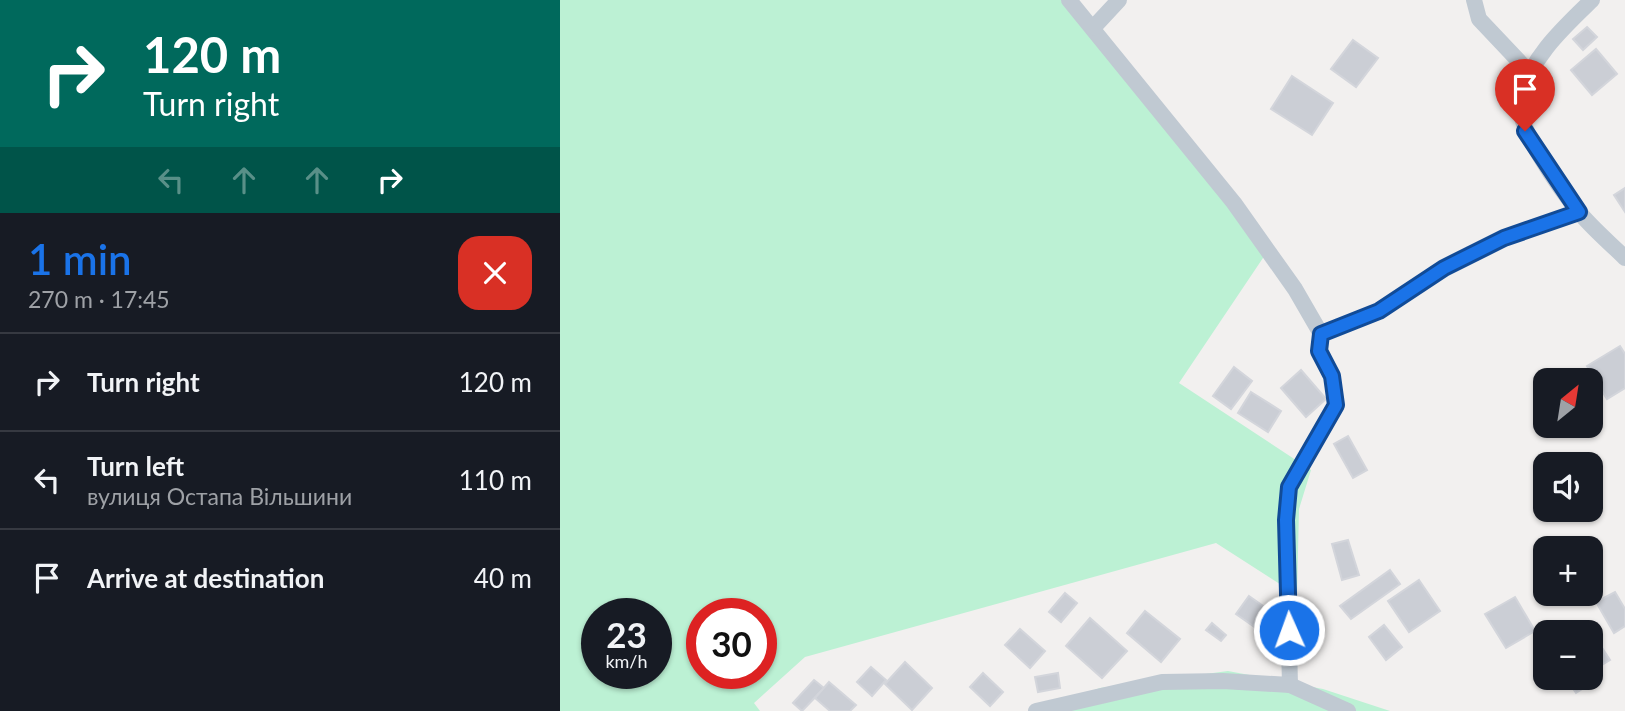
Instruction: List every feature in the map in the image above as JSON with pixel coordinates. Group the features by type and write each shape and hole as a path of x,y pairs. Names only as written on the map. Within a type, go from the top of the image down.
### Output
{"street":[{"path":"1069,0 1234,203 1295,289 1321,334 1319,351 1332,376 1336,405 1289,487 1286,520 1290,685"},
{"path":"1093,27 1119,0"},
{"path":"1474,0 1479,19 1530,73"},
{"path":"1592,0 1553,38 1530,73 1519,102 1525,131 1579,212 1625,258"},
{"path":"1321,334 1379,311 1444,268 1504,238 1579,212"},
{"path":"1036,711 1162,682 1290,685 1348,711"}],"green space":[{"path":"560,0 1069,0 1269,249 1179,383 1311,470 1299,509 1297,595 1216,543 805,657 777,682 777,598 686,598 686,689 770,689 754,703 760,711 560,711"},
{"path":"1228,671 1323,689 1390,711 1036,711 1100,688"}],"building":[{"path":"1587,27 1597,37 1583,50 1573,39"},
{"path":"1353,40 1378,58 1356,87 1331,69"},
{"path":"1596,49 1617,74 1592,95 1571,70"},
{"path":"1292,76 1333,103 1312,135 1271,109"},
{"path":"1625,188 1625,212 1614,195"},
{"path":"1620,346 1625,354 1625,388 1607,399 1603,392 1603,368 1587,366"},
{"path":"1234,367 1252,381 1231,409 1213,396"},
{"path":"1301,370 1326,399 1306,417 1281,388"},
{"path":"1251,392 1281,411 1268,432 1238,413"},
{"path":"1348,436 1367,470 1353,478 1334,444"},
{"path":"1348,540 1359,575 1342,580 1332,544"},
{"path":"1390,570 1400,584 1351,619 1340,606"},
{"path":"1419,580 1440,611 1409,632 1388,601"},
{"path":"1615,592 1625,609 1625,626 1614,633 1598,606 1603,606 1603,598"},
{"path":"1065,593 1077,603 1061,622 1049,612"},
{"path":"1249,596 1279,617 1266,635 1236,614"},
{"path":"1515,597 1533,632 1506,648 1485,614"},
{"path":"1145,611 1180,639 1161,662 1127,633"},
{"path":"1090,618 1127,651 1102,678 1066,646"},
{"path":"1212,623 1226,635 1221,641 1206,630"},
{"path":"1384,625 1402,647 1386,660 1369,637"},
{"path":"1020,629 1045,651 1030,668 1005,645"},
{"path":"1603,649 1610,660 1603,664"},
{"path":"905,662 932,688 912,710 885,684"},
{"path":"871,667 886,680 872,696 857,682"},
{"path":"983,673 1003,692 990,706 970,687"},
{"path":"1058,673 1060,688 1038,692 1035,677"},
{"path":"814,680 824,688 802,711 793,703"},
{"path":"829,682 856,705 850,711 830,711 815,698"}],"route":[{"path":"1289,630 1286,520 1289,487 1320,427 1336,405 1332,376 1319,351 1321,334 1379,311 1444,268 1504,238 1579,212 1525,131"}]}
